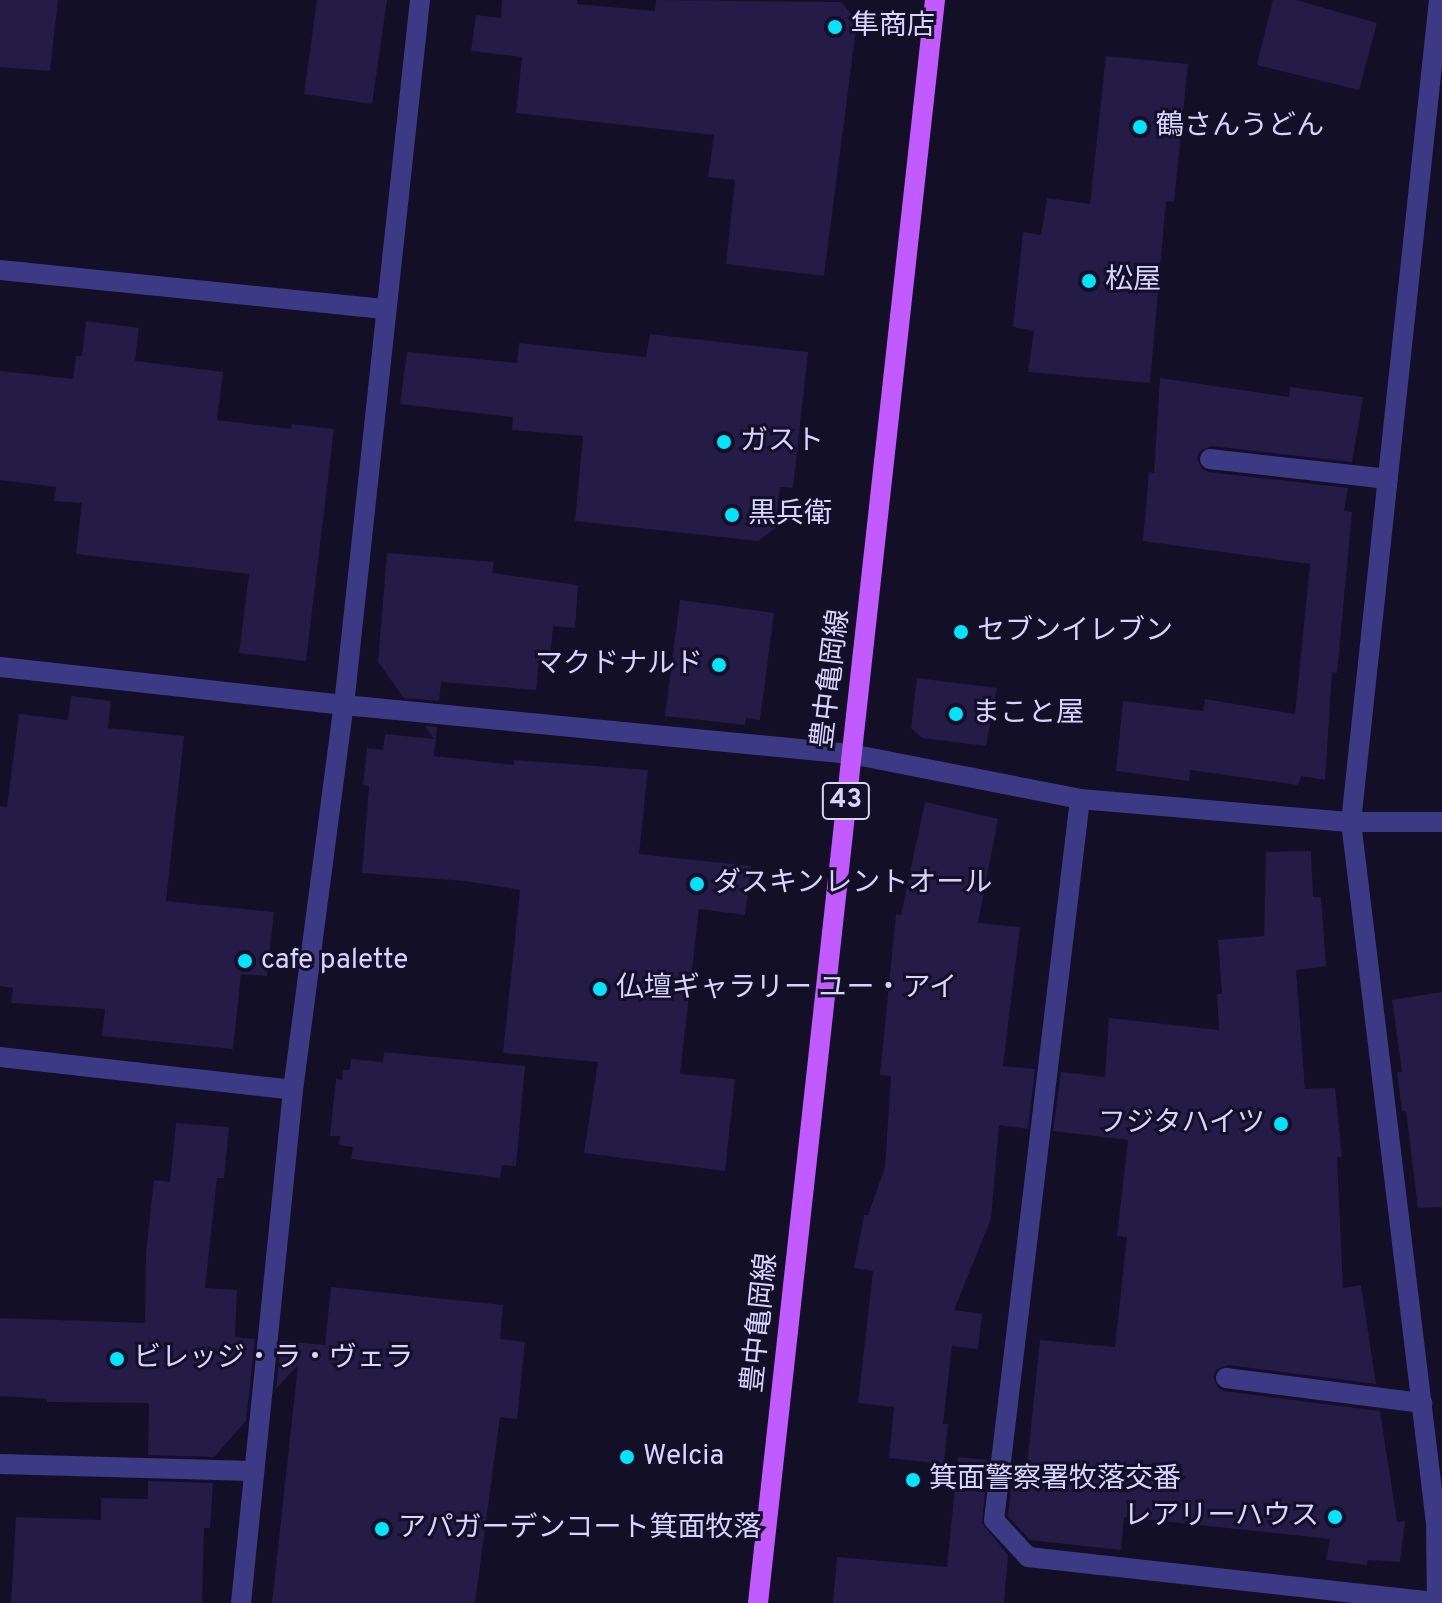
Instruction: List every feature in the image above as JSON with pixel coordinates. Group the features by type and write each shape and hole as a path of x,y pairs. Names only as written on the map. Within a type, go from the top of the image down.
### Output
{"main road":[{"name":"豊中亀岡線","path":"758,1603 935,0"}],"street":[{"path":"241,1603 293,1090 344,705 420,0"},
{"path":"1080,799 994,1520 1028,1557 1437,1602 1439,1521 1351,822 1439,0"},
{"path":"0,270 386,309"},
{"path":"1210,459 1388,479"},
{"path":"0,667 344,705 851,754 1080,799 1351,822 1442,822"},
{"path":"0,1057 293,1090"},
{"path":"1226,1378 1422,1403"},
{"path":"0,1464 253,1471"}],"building":[{"path":"0,0 58,0 50,71 0,67"},
{"path":"317,0 387,0 372,104 304,94"},
{"path":"502,0 577,0 577,4 655,11 656,0 841,2 857,21 824,276 726,264 735,180 708,177 714,135 516,113 522,57 471,51 476,15 501,18"},
{"path":"1273,0 1296,0 1377,23 1359,90 1257,65"},
{"name":"松屋","path":"1106,56 1188,64 1174,202 1166,201 1150,383 1028,372 1034,331 1013,327 1023,232 1041,235 1047,198 1090,204"},
{"path":"86,321 139,328 135,361 223,372 217,420 291,429 292,424 334,429 306,661 239,653 249,574 76,554 82,503 54,501 56,487 0,480 0,371 73,379 76,356 82,356"},
{"path":"650,334 808,352 793,488 780,487 775,528 758,541 575,521 583,436 512,430 513,417 400,404 407,352 517,363 519,343 646,357"},
{"path":"1160,378 1289,397 1290,387 1363,397 1352,462 1211,446 1200,451 1197,458 1202,469 1209,472 1348,488 1344,511 1352,512 1337,673 1332,672 1325,780 1301,776 1298,785 1190,770 1189,781 1116,771 1123,701 1203,711 1205,699 1295,714 1310,564 1143,541 1149,472 1154,473"},
{"path":"387,553 494,562 492,573 578,585 575,628 553,626 550,661 539,661 536,690 441,682 439,701 404,698 378,662"},
{"name":"マクドナルド","path":"680,600 774,613 760,720 746,718 745,725 665,716"},
{"name":"まこと屋","path":"917,678 997,688 986,746 922,738 911,728"},
{"path":"71,696 111,701 108,728 184,736 166,901 274,912 267,976 241,974 233,1049 102,1036 105,1009 11,1003 13,988 0,986 0,806 7,807 19,714 68,720"},
{"path":"425,726 437,727 434,756 514,765 514,760 648,770 639,854 751,866 745,915 699,909 680,1074 735,1079 725,1171 584,1153 598,1062 503,1053 520,890 465,881 362,873 369,786 363,785 367,748 383,750 385,734 434,739"},
{"path":"925,802 998,819 978,923 1020,927 1003,1066 1035,1069 1028,1129 999,1125 991,1219 954,1310 982,1314 978,1349 952,1346 943,1424 948,1424 944,1464 889,1458 894,1407 858,1403 873,1271 854,1268 864,1215 868,1215 885,1167 891,1076 880,1075 896,914 901,915"},
{"path":"1311,851 1313,897 1321,897 1326,966 1296,970 1305,1089 1335,1088 1342,1157 1337,1157 1343,1288 1361,1285 1376,1384 1228,1365 1216,1370 1213,1377 1218,1388 1224,1391 1380,1411 1397,1522 1405,1521 1400,1562 1368,1560 1367,1565 1326,1560 1330,1539 1124,1517 1121,1550 1030,1540 1008,1516 1014,1463 1027,1465 1040,1340 1115,1347 1127,1237 1117,1236 1128,1140 1053,1131 1061,1072 1105,1077 1109,1018 1219,1030 1217,994 1222,994 1218,940 1264,936 1266,852"},
{"path":"1442,992 1442,1207 1418,1208 1406,1111 1402,1111 1397,1072 1402,1072 1392,1000"},
{"path":"384,1052 525,1066 516,1166 502,1165 500,1178 351,1159 353,1147 339,1145 340,1136 330,1136 336,1079 342,1080 343,1070 350,1070 351,1059 383,1062"},
{"name":"ビレッジ・ラ・ヴェラ","path":"176,1123 229,1127 224,1178 217,1178 205,1288 237,1290 235,1337 255,1339 246,1421 214,1457 148,1455 149,1403 47,1402 47,1399 0,1396 0,1318 145,1323 146,1253 154,1180 170,1182"},
{"path":"331,1287 503,1305 500,1339 525,1342 517,1419 500,1417 475,1603 272,1603 298,1365 276,1389 281,1341 325,1345"},
{"path":"958,1457 988,1460 982,1523 1008,1555 1004,1603 833,1603 837,1557 947,1567"},
{"path":"148,1481 213,1483 210,1528 204,1528 202,1603 11,1603 16,1517 101,1520 101,1498 148,1499"}],"place":[{"name":"隼商店","path":"835,27"},
{"name":"鶴さんうどん","path":"1140,127"},
{"name":"松屋","path":"1089,281"},
{"name":"ガスト","path":"724,442"},
{"name":"黒兵衛","path":"732,515"},
{"name":"セブンイレブン","path":"961,632"},
{"name":"マクドナルド","path":"719,665"},
{"name":"まこと屋","path":"956,714"},
{"name":"ダスキンレントオール","path":"697,884"},
{"name":"cafe palette","path":"245,961"},
{"name":"仏壇ギャラリー ユー・アイ","path":"600,989"},
{"name":"フジタハイツ","path":"1281,1124"},
{"name":"ビレッジ・ラ・ヴェラ","path":"117,1359"},
{"name":"Welcia","path":"627,1457"},
{"name":"箕面警察署牧落交番","path":"913,1480"},
{"name":"レアリーハウス","path":"1335,1517"},
{"name":"アパガーデンコート箕面牧落","path":"382,1529"}]}
